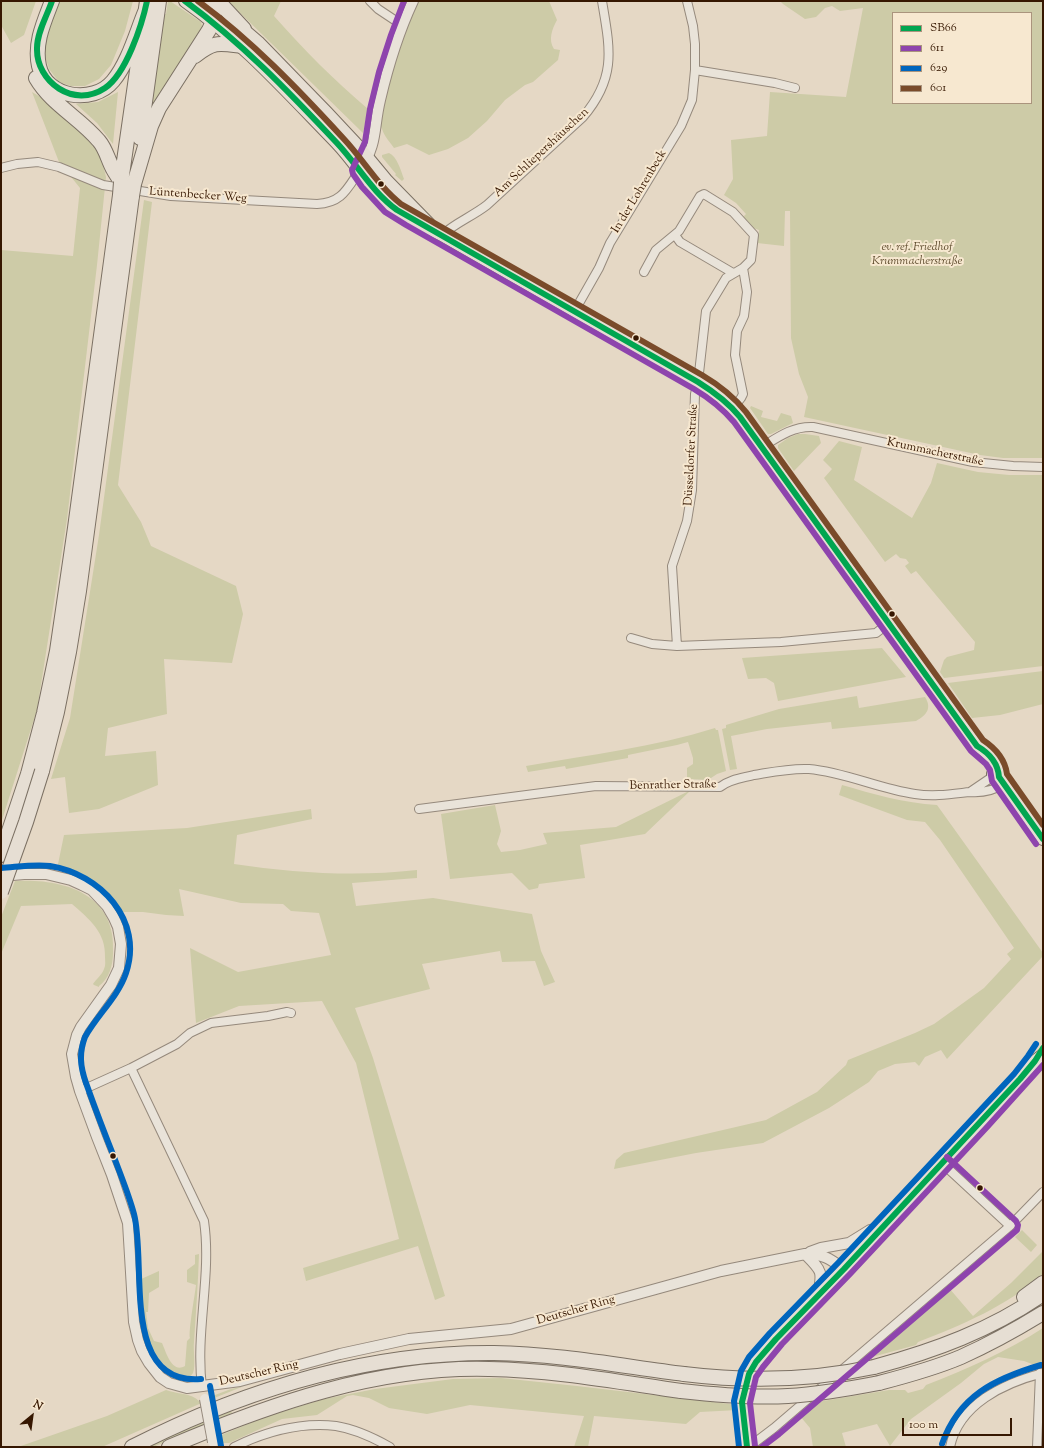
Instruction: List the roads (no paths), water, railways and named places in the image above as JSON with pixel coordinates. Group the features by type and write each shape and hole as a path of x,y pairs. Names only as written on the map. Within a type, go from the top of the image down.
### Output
{"highway":[{"path":"44,1 33,31 30,50 31,66 37,80 47,94 100,142 108,155 113,168 127,189"},
{"path":"52,1 37,48 39,67 45,79 56,89 67,94 78,96 92,94 104,89 112,82 151,6"},
{"path":"1,855 28,774 44,713 56,651 127,189 156,114 165,97 209,30 215,13 213,2"},
{"path":"213,2 244,29"},
{"path":"1,892 26,822 42,771 57,712 69,652 79,591 127,189 151,6"},
{"path":"188,61 211,45 219,43 241,46"},
{"path":"930,1351 946,1340 976,1328 1007,1309 1043,1283"},
{"path":"132,1447 195,1418 270,1390 348,1368 406,1358 446,1354 532,1355 684,1374 740,1379 788,1379 845,1373 874,1367 930,1351 980,1330 1043,1294"},
{"path":"169,1447 262,1410 314,1394 353,1384 411,1374 449,1370 489,1369 584,1377 681,1391 738,1396 787,1396 844,1390 914,1374 961,1357 1004,1336 1043,1313"}],"main road":[{"name":"Düsseldorfer Straße","path":"185,1 213,21 241,46 337,143 360,170 368,182 391,206 698,382 718,394 733,408 977,746 985,751 999,769 1000,779 1043,839"},
{"name":"Düsseldorfer Straße","path":"244,29 349,136 421,217 442,235"},
{"path":"748,1447 742,1402 749,1374 756,1362 1020,1079 1039,1058 1043,1048"}],"street":[{"path":"370,1 402,25"},
{"path":"360,170 368,158 373,144 376,132 379,102 402,25 413,1"},
{"name":"Am Schliepershäuschen","path":"442,235 449,228 487,206 583,117 594,104 605,80 610,57 602,1"},
{"name":"In der Lohrenbeck","path":"574,312 599,268 610,243 681,126 692,100 695,70 695,44 693,26 687,1"},
{"path":"695,70 775,83 795,88"},
{"name":"Lüntenbecker Weg","path":"1,168 17,164 38,162 59,167 103,185 171,196 317,204 337,200 360,170"},
{"path":"644,272 656,250 679,232 700,196 704,194 732,212 754,235 751,260 743,268 725,278 706,311 698,382"},
{"path":"675,235 680,242 733,273"},
{"path":"733,408 743,396 735,352 737,331 744,316 747,292 743,268"},
{"name":"Düsseldorfer Straße","path":"677,646 672,566 687,520 692,490 695,394 698,382"},
{"name":"Krummacherstraße","path":"762,447 789,431 813,427 973,462 1043,467"},
{"path":"631,638 652,644 677,646 781,642 876,633 889,623"},
{"name":"Benrather Straße","path":"419,809 596,786 720,787 730,781 792,769 823,771 916,795 934,796 970,792 979,793 993,790 1000,779"},
{"name":"Benrather Straße","path":"970,792 1000,779"},
{"name":"Deutscher Ring","path":"1,876 46,874 71,880 92,890 107,906 114,918 121,944 119,968 112,985 81,1027 72,1054 80,1091 96,1137 112,1175 128,1223 134,1322 142,1351 151,1367 165,1380 181,1387 202,1387 240,1381 340,1354 409,1339 504,1330 528,1325 721,1271 804,1254 818,1254 832,1260 844,1269"},
{"path":"80,1091 178,1044 190,1033 211,1023 262,1017 287,1012 291,1014"},
{"path":"130,1068 204,1221 206,1240 200,1340 202,1387 213,1445"},
{"path":"942,1163 1010,1226"},
{"path":"748,1447 774,1428 1010,1226 1043,1192"},
{"path":"818,1296 821,1274 818,1267 804,1254 821,1248 849,1243 870,1230 883,1227"},
{"path":"950,1447 952,1436 959,1423 977,1404 990,1394 1005,1386 1042,1373 1037,1447"},
{"path":"234,1447 250,1444 265,1434 312,1425 336,1426 358,1432 390,1447"}],"park label":[{"name":"ev. ref. Friedhof Krummacherstraße","path":"917,255"}]}
